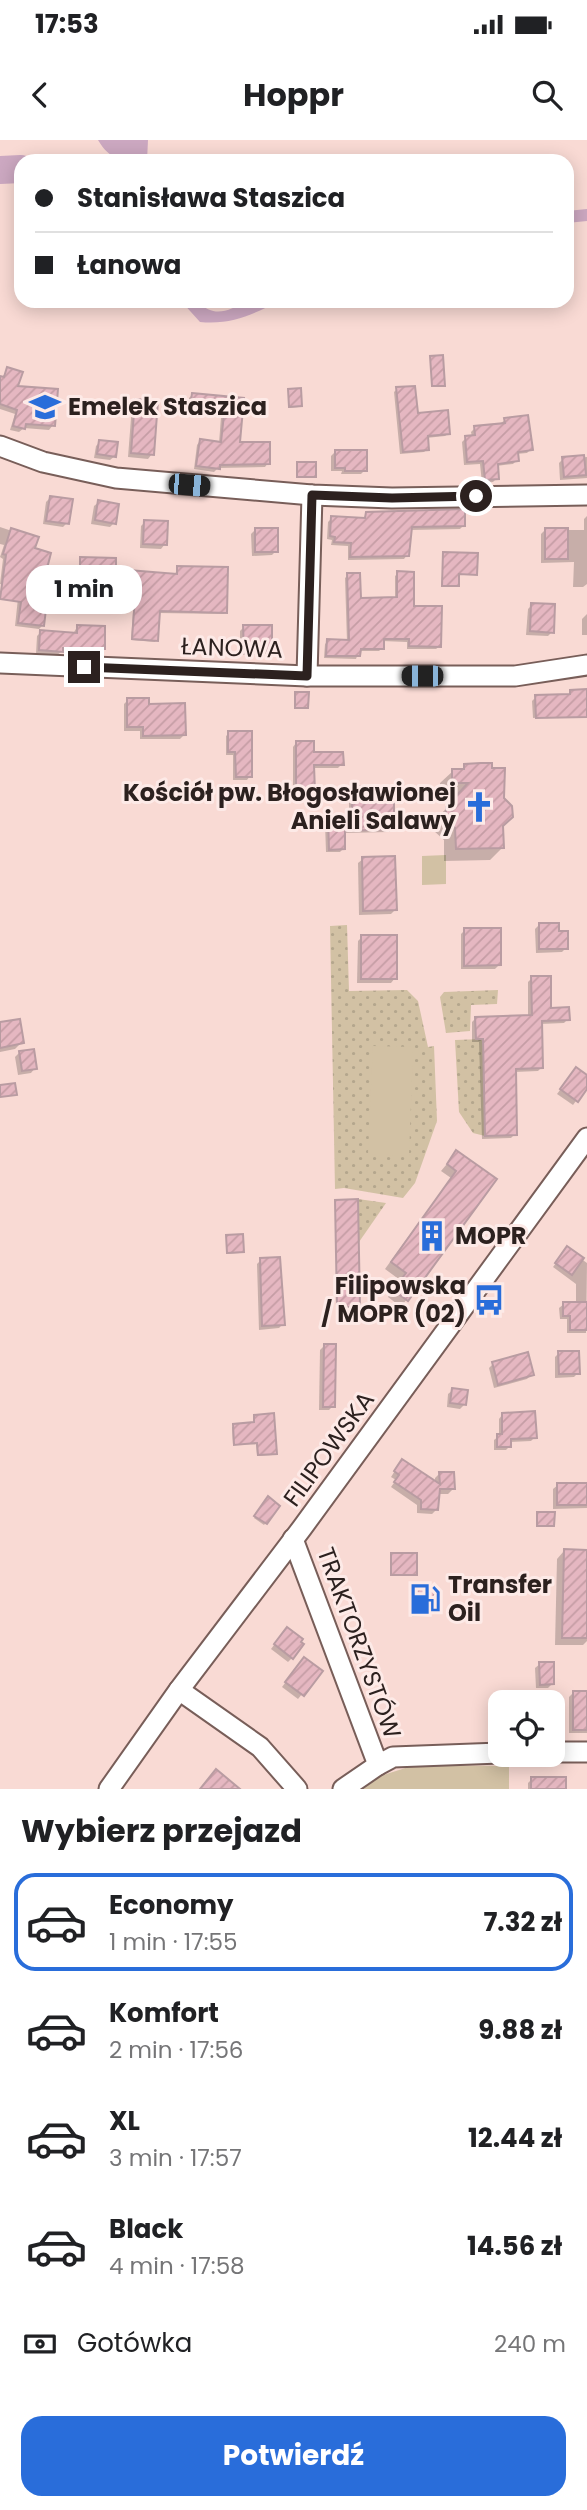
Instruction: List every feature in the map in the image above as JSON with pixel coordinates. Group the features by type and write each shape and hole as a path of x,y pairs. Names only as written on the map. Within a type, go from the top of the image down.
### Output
{"street":[{"path":"0,446 43,462 116,478 312,495 392,498 587,495"},
{"path":"307,676 312,495"},
{"name":"ŁANOWA","path":"0,663 307,676 515,676 587,665"},
{"name":"FILIPOWSKA","path":"109,1789 179,1690 587,1138"},
{"name":"TRAKTORZYSTÓW","path":"293,1539 378,1765 393,1757 488,1753"},
{"path":"179,1690 260,1747 297,1789"},
{"path":"565,1752 587,1752"},
{"path":"343,1789 378,1765"}],"shaded area":[{"path":"98,140 148,140 147,154 110,154"},
{"path":"587,209 587,221 574,222 574,210"},
{"path":"187,308 206,308 216,312 234,308 266,308 241,318 222,322 200,322"},
{"path":"446,855 446,884 422,885 422,856"},
{"path":"347,925 349,991 407,990 418,1001 428,1047 434,1046 437,1121 415,1183 403,1198 344,1188 335,1189 330,926"},
{"path":"498,990 497,1004 471,1005 470,1031 446,1033 440,997 444,992"},
{"path":"483,1039 485,1136 473,1133 459,1112 455,1040"},
{"path":"373,1046 413,1047 409,1156 368,1154"},
{"path":"358,1199 386,1203 359,1242"},
{"path":"415,1765 509,1767 509,1789 361,1789 380,1776"}],"building":[{"path":"443,355 445,386 432,386 430,356"},
{"path":"7,367 23,372 18,386 58,389 55,426 26,424 25,429 13,426 17,410 0,404 0,376 4,377"},
{"path":"415,386 418,413 448,410 450,434 428,436 429,450 403,452 396,387"},
{"path":"301,388 302,406 289,407 288,389"},
{"path":"192,393 244,398 240,442 270,442 270,464 220,465 220,469 196,466 200,439 221,442 224,414 190,409"},
{"path":"135,399 158,401 154,455 131,453"},
{"path":"528,415 533,450 518,452 519,461 498,464 499,479 485,480 483,461 467,462 465,436 475,435 474,426 505,423 504,418"},
{"path":"99,440 118,442 116,457 97,454"},
{"path":"335,450 367,450 367,471 335,468"},
{"path":"584,455 586,475 564,477 562,457"},
{"path":"297,462 316,462 316,477 297,477"},
{"path":"50,496 73,499 69,524 46,521"},
{"path":"98,500 119,504 116,524 95,520"},
{"path":"465,509 465,526 412,527 409,556 350,557 351,543 334,542 335,537 330,536 331,516 365,518 366,512"},
{"path":"144,520 168,521 167,545 143,544"},
{"path":"11,528 39,537 35,548 51,553 43,584 49,584 44,626 18,623 21,602 0,599 6,555 3,554"},
{"path":"255,528 278,528 278,552 255,552"},
{"path":"545,528 568,528 568,559 545,559"},
{"path":"443,552 478,553 477,575 459,574 459,586 442,586"},
{"path":"80,557 116,558 116,569 177,574 177,566 228,567 227,613 160,611 158,641 132,639 135,597 100,594 102,574 80,573"},
{"path":"397,571 414,572 414,606 442,606 441,647 409,646 409,639 384,639 384,649 361,649 360,656 326,656 327,639 349,640 347,573 360,573 361,598 397,597"},
{"path":"531,603 555,604 554,633 530,631"},
{"path":"77,625 105,626 105,649 63,648 63,652 39,650 40,630 77,633"},
{"path":"243,625 272,625 272,651 244,651"},
{"path":"587,689 587,717 536,718 535,695 570,694 570,690"},
{"path":"295,692 309,692 308,708 295,708"},
{"path":"127,698 149,698 149,704 185,703 186,735 143,736 143,727 127,727"},
{"path":"228,731 252,731 252,777 236,777 235,752 228,752"},
{"path":"296,741 314,741 314,752 343,752 344,765 314,765 315,792 296,792"},
{"name":"Kościół pw. Błogosławionej Anieli Salawy","path":"492,763 492,768 505,768 504,798 512,806 513,817 503,826 504,848 456,849 455,828 446,818 446,807 468,783 452,783 452,769 464,769 464,764"},
{"path":"360,786 394,786 394,829 345,831 345,849 329,850 328,818 352,817 352,797 360,797"},
{"path":"395,856 397,910 363,911 362,857"},
{"path":"539,923 559,923 559,931 568,931 568,949 539,949"},
{"path":"464,928 501,928 501,965 464,966"},
{"path":"361,935 397,935 397,979 361,979"},
{"path":"531,976 551,976 551,1008 569,1007 570,1020 542,1021 543,1068 516,1069 517,1135 485,1136 483,1039 476,1039 475,1017 532,1015"},
{"path":"20,1019 24,1043 0,1048 0,1022"},
{"path":"34,1049 37,1069 22,1071 19,1051"},
{"path":"576,1067 587,1075 587,1089 578,1102 560,1089"},
{"path":"15,1083 17,1095 0,1097 0,1085"},
{"name":"MOPR","path":"456,1150 497,1179 408,1301 393,1290 406,1273 391,1262 456,1171 447,1164"},
{"path":"358,1199 360,1307 337,1307 335,1200"},
{"path":"243,1234 244,1252 227,1253 226,1235"},
{"path":"567,1246 584,1258 572,1275 555,1263"},
{"path":"280,1257 285,1325 262,1326 260,1258"},
{"path":"563,1302 587,1302 587,1330 570,1330 570,1316 563,1316"},
{"path":"324,1344 336,1344 335,1407 323,1407"},
{"path":"558,1351 579,1351 580,1374 559,1374"},
{"path":"528,1352 534,1375 498,1385 492,1362"},
{"path":"452,1388 468,1390 466,1405 450,1403"},
{"path":"535,1411 537,1438 511,1439 511,1447 497,1447 497,1434 502,1434 502,1413"},
{"path":"274,1413 277,1454 258,1455 257,1443 234,1445 233,1424 254,1422 254,1415"},
{"path":"402,1459 440,1484 439,1472 454,1472 455,1489 440,1489 438,1510 421,1509 421,1500 394,1482 399,1475 394,1471"},
{"path":"557,1483 587,1483 587,1505 557,1505"},
{"path":"268,1496 280,1506 267,1524 254,1516"},
{"path":"537,1512 555,1512 554,1526 537,1526"},
{"path":"564,1549 587,1550 587,1638 562,1638"},
{"path":"391,1553 417,1553 417,1575 391,1575"},
{"name":"Transfer Oil","path":"416,1585 434,1585 434,1613 416,1613"},
{"path":"287,1627 303,1639 301,1642 304,1644 293,1659 274,1644"},
{"path":"304,1657 323,1671 304,1696 285,1682"},
{"path":"539,1662 554,1662 554,1684 540,1685"},
{"path":"573,1691 587,1691 587,1730 573,1730"},
{"path":"216,1769 240,1789 200,1789"},
{"path":"531,1777 566,1777 566,1789 531,1789"}],"waterway":[{"path":"0,170 14,169"}],"place":[{"name":"Emelek Staszica","path":"45,407"},
{"name":"Kościół pw. Błogosławionej Anieli Salawy","path":"479,807"},
{"name":"MOPR","path":"432,1236"},
{"name":"Filipowska / MOPR (02)","path":"489,1300"},
{"name":"Transfer Oil","path":"425,1599"}],"route":[{"path":"84,667 307,676 312,495 392,498 476,496"}]}
